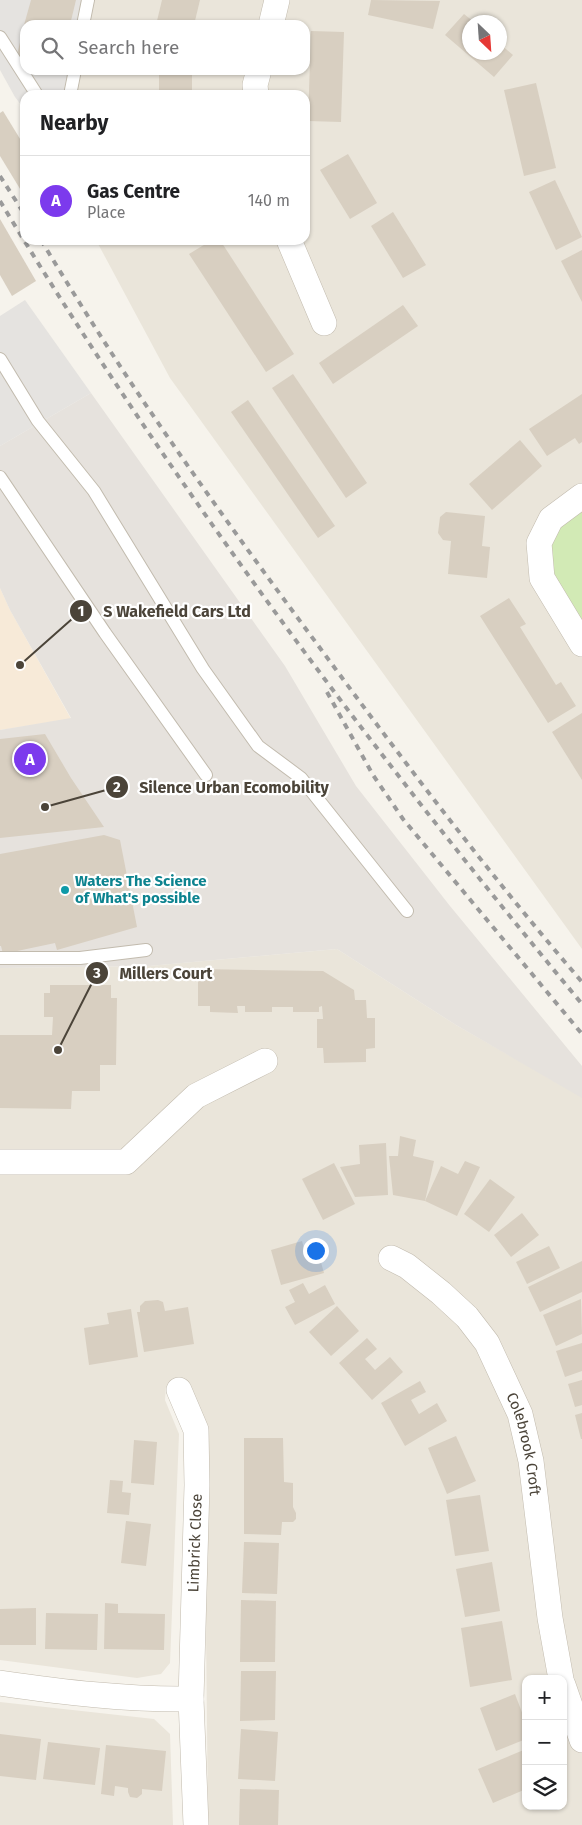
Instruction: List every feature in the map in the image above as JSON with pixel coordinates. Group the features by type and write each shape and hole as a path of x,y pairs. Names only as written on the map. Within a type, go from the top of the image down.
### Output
{"street":[{"path":"271,20 277,0"},
{"path":"256,90 258,75"},
{"path":"291,245 324,323"},
{"path":"582,496 551,519 539,543 542,578 582,644"},
{"path":"0,1162 126,1162 196,1096 265,1060"},
{"name":"Colebrook Croft","path":"391,1258 407,1266 467,1317 487,1343 520,1414 531,1461 550,1618 560,1675"},
{"name":"Limbrick Close","path":"178,1390 196,1430 197,1485 191,1699 196,1825"},
{"path":"0,1683 54,1691 145,1699 191,1699"},
{"path":"567,1697 582,1740"}],"lane":[{"path":"84,20 88,0"},
{"path":"0,38 20,69"},
{"path":"24,75 34,90"},
{"path":"71,90 74,75"},
{"path":"0,358 38,421 94,491 203,669 258,746 301,778 407,911"},
{"path":"0,478 99,625 206,775"},
{"path":"0,958 80,958 146,950"}],"shaded area":[{"path":"0,0 93,0 89,20 20,20 20,75 79,75 77,90 20,90 20,104 0,70"},
{"path":"93,0 582,0 582,949 170,378 99,245 310,245 310,90 77,90 79,75 310,75 310,20 89,20"},
{"path":"25,300 91,393 0,446 0,316"},
{"path":"91,393 285,666 356,786 450,906 582,1066 582,1098 456,1025 337,949 149,966 0,968 0,730 71,718 10,610 0,588 0,446"},
{"path":"0,588 10,610 71,719 0,730"},
{"path":"337,949 456,1025 582,1097 582,1825 208,1825 204,1430 179,1383 166,1387 165,1400 179,1434 170,1663 161,1674 137,1678 0,1660 0,968 149,966"},
{"path":"0,1702 154,1719 170,1734 173,1825 0,1825"}],"green space":[{"path":"582,498 582,644 542,578 551,519"}],"building":[{"path":"31,0 76,0 71,20 25,20"},
{"path":"162,0 200,0 195,20 157,20"},
{"path":"371,0 440,1 433,29 368,15"},
{"path":"462,16 462,50 445,35"},
{"path":"311,31 344,32 341,122 310,121"},
{"path":"20,42 20,56 17,55"},
{"path":"507,50 513,55 494,77 474,60 507,60"},
{"path":"159,75 192,75 192,90 159,90"},
{"path":"536,83 556,168 524,176 504,90"},
{"path":"3,111 20,139 20,189 0,156 0,113"},
{"path":"348,154 377,203 350,219 320,170"},
{"path":"555,180 582,237 556,250 529,192"},
{"path":"393,212 426,265 403,278 371,226"},
{"path":"0,219 36,281 12,296 0,275"},
{"path":"204,245 223,245 294,354 266,372 189,254"},
{"path":"582,250 582,302 561,261"},
{"path":"403,305 418,326 333,384 319,363"},
{"path":"293,374 367,483 346,498 272,388"},
{"path":"582,394 582,442 579,444 575,438 547,456 529,429"},
{"path":"248,400 335,526 318,538 231,412"},
{"path":"520,440 542,466 492,510 469,484"},
{"path":"446,512 485,516 482,546 490,547 487,578 448,574 451,541 443,540 438,533 440,517"},
{"path":"509,598 526,624 520,627 556,685 561,682 576,706 548,723 480,616"},
{"path":"582,713 582,780 552,732"},
{"path":"45,734 71,778 104,827 0,838 0,739"},
{"name":"Waters The Science of What's possible","path":"104,835 120,840 137,927 57,950 55,943 3,954 0,946 0,854"},
{"path":"198,969 323,971 354,990 355,1000 366,1000 367,1018 375,1018 375,1048 366,1049 366,1062 324,1063 323,1048 317,1048 317,1019 323,1019 322,1006 319,1007 319,1012 293,1012 293,1007 272,1007 272,1012 245,1012 245,1006 237,1006 238,1013 210,1012 210,1006 198,1006"},
{"path":"50,985 111,985 111,998 117,998 116,1065 100,1065 100,1091 72,1091 71,1109 0,1108 0,1035 52,1035 53,1017 44,1017 44,993 50,993"},
{"path":"400,1136 416,1140 413,1156 434,1161 425,1201 393,1195 389,1156 398,1156"},
{"path":"386,1143 388,1195 355,1197 340,1167 360,1164 359,1145"},
{"path":"465,1161 480,1167 457,1216 425,1201 441,1166 458,1174"},
{"path":"334,1163 355,1204 323,1220 302,1179"},
{"path":"490,1179 515,1197 489,1232 464,1214"},
{"path":"522,1213 539,1235 511,1257 494,1235"},
{"path":"302,1241 305,1252 317,1248 324,1273 281,1285 271,1250"},
{"path":"549,1246 560,1268 527,1284 516,1262"},
{"path":"582,1261 582,1292 540,1312 528,1287"},
{"path":"303,1283 309,1294 325,1285 335,1304 295,1325 285,1307 295,1302 289,1290"},
{"path":"581,1299 582,1334 556,1346 543,1315"},
{"path":"158,1300 163,1302 165,1311 188,1307 194,1344 144,1352 137,1312 140,1312 140,1306 145,1301"},
{"path":"337,1306 359,1331 331,1356 309,1332"},
{"path":"131,1309 138,1357 89,1365 84,1328 109,1324 107,1313"},
{"path":"367,1338 377,1349 365,1359 375,1370 390,1357 403,1372 372,1400 339,1363"},
{"path":"582,1343 582,1371 565,1377 556,1351"},
{"path":"582,1380 582,1405 575,1407 568,1384"},
{"path":"420,1381 426,1392 411,1400 419,1414 437,1403 447,1421 405,1446 381,1403"},
{"path":"582,1413 582,1439 581,1439 575,1415"},
{"path":"456,1436 476,1481 447,1494 428,1448"},
{"path":"244,1438 283,1438 284,1482 293,1483 293,1507 296,1519 293,1522 282,1522 281,1535 244,1534"},
{"path":"134,1440 157,1442 154,1485 131,1483"},
{"path":"110,1480 123,1481 122,1492 131,1493 129,1515 107,1513"},
{"path":"480,1495 489,1551 455,1556 446,1500"},
{"path":"126,1521 151,1524 146,1566 121,1563"},
{"path":"244,1542 279,1543 277,1594 242,1593"},
{"path":"492,1562 500,1611 465,1617 456,1569"},
{"path":"241,1600 276,1601 275,1662 240,1662"},
{"path":"105,1603 118,1604 118,1613 165,1614 164,1650 104,1649"},
{"path":"36,1608 36,1645 0,1645 0,1609"},
{"path":"46,1613 98,1614 97,1650 45,1649"},
{"path":"502,1621 512,1680 470,1687 461,1628"},
{"path":"241,1671 276,1671 275,1720 240,1721"},
{"path":"515,1694 522,1712 522,1741 496,1751 480,1708"},
{"path":"241,1729 278,1732 275,1781 238,1779"},
{"path":"0,1734 41,1739 36,1780 0,1776"},
{"path":"48,1742 100,1748 95,1785 43,1779"},
{"path":"106,1745 166,1751 162,1791 142,1789 142,1794 137,1798 130,1797 128,1788 115,1786 114,1796 101,1794"},
{"path":"522,1751 522,1791 493,1803 478,1769"},
{"path":"240,1789 279,1790 278,1825 239,1825"}],"railway":[{"path":"0,176 20,207"},
{"path":"0,201 20,233"},
{"path":"27,245 133,410 276,613 426,811 582,1004"},
{"path":"44,245 136,390 255,560 448,818 582,982"},
{"path":"327,692 373,775 403,819 582,1034"}],"place":[{"name":"S Wakefield Cars Ltd","path":"20,665"},
{"name":"Gas Centre","path":"30,759"},
{"name":"Silence Urban Ecomobility","path":"45,807"},
{"name":"Waters The Science of What's possible","path":"65,890"},
{"name":"Millers Court","path":"58,1050"}]}
